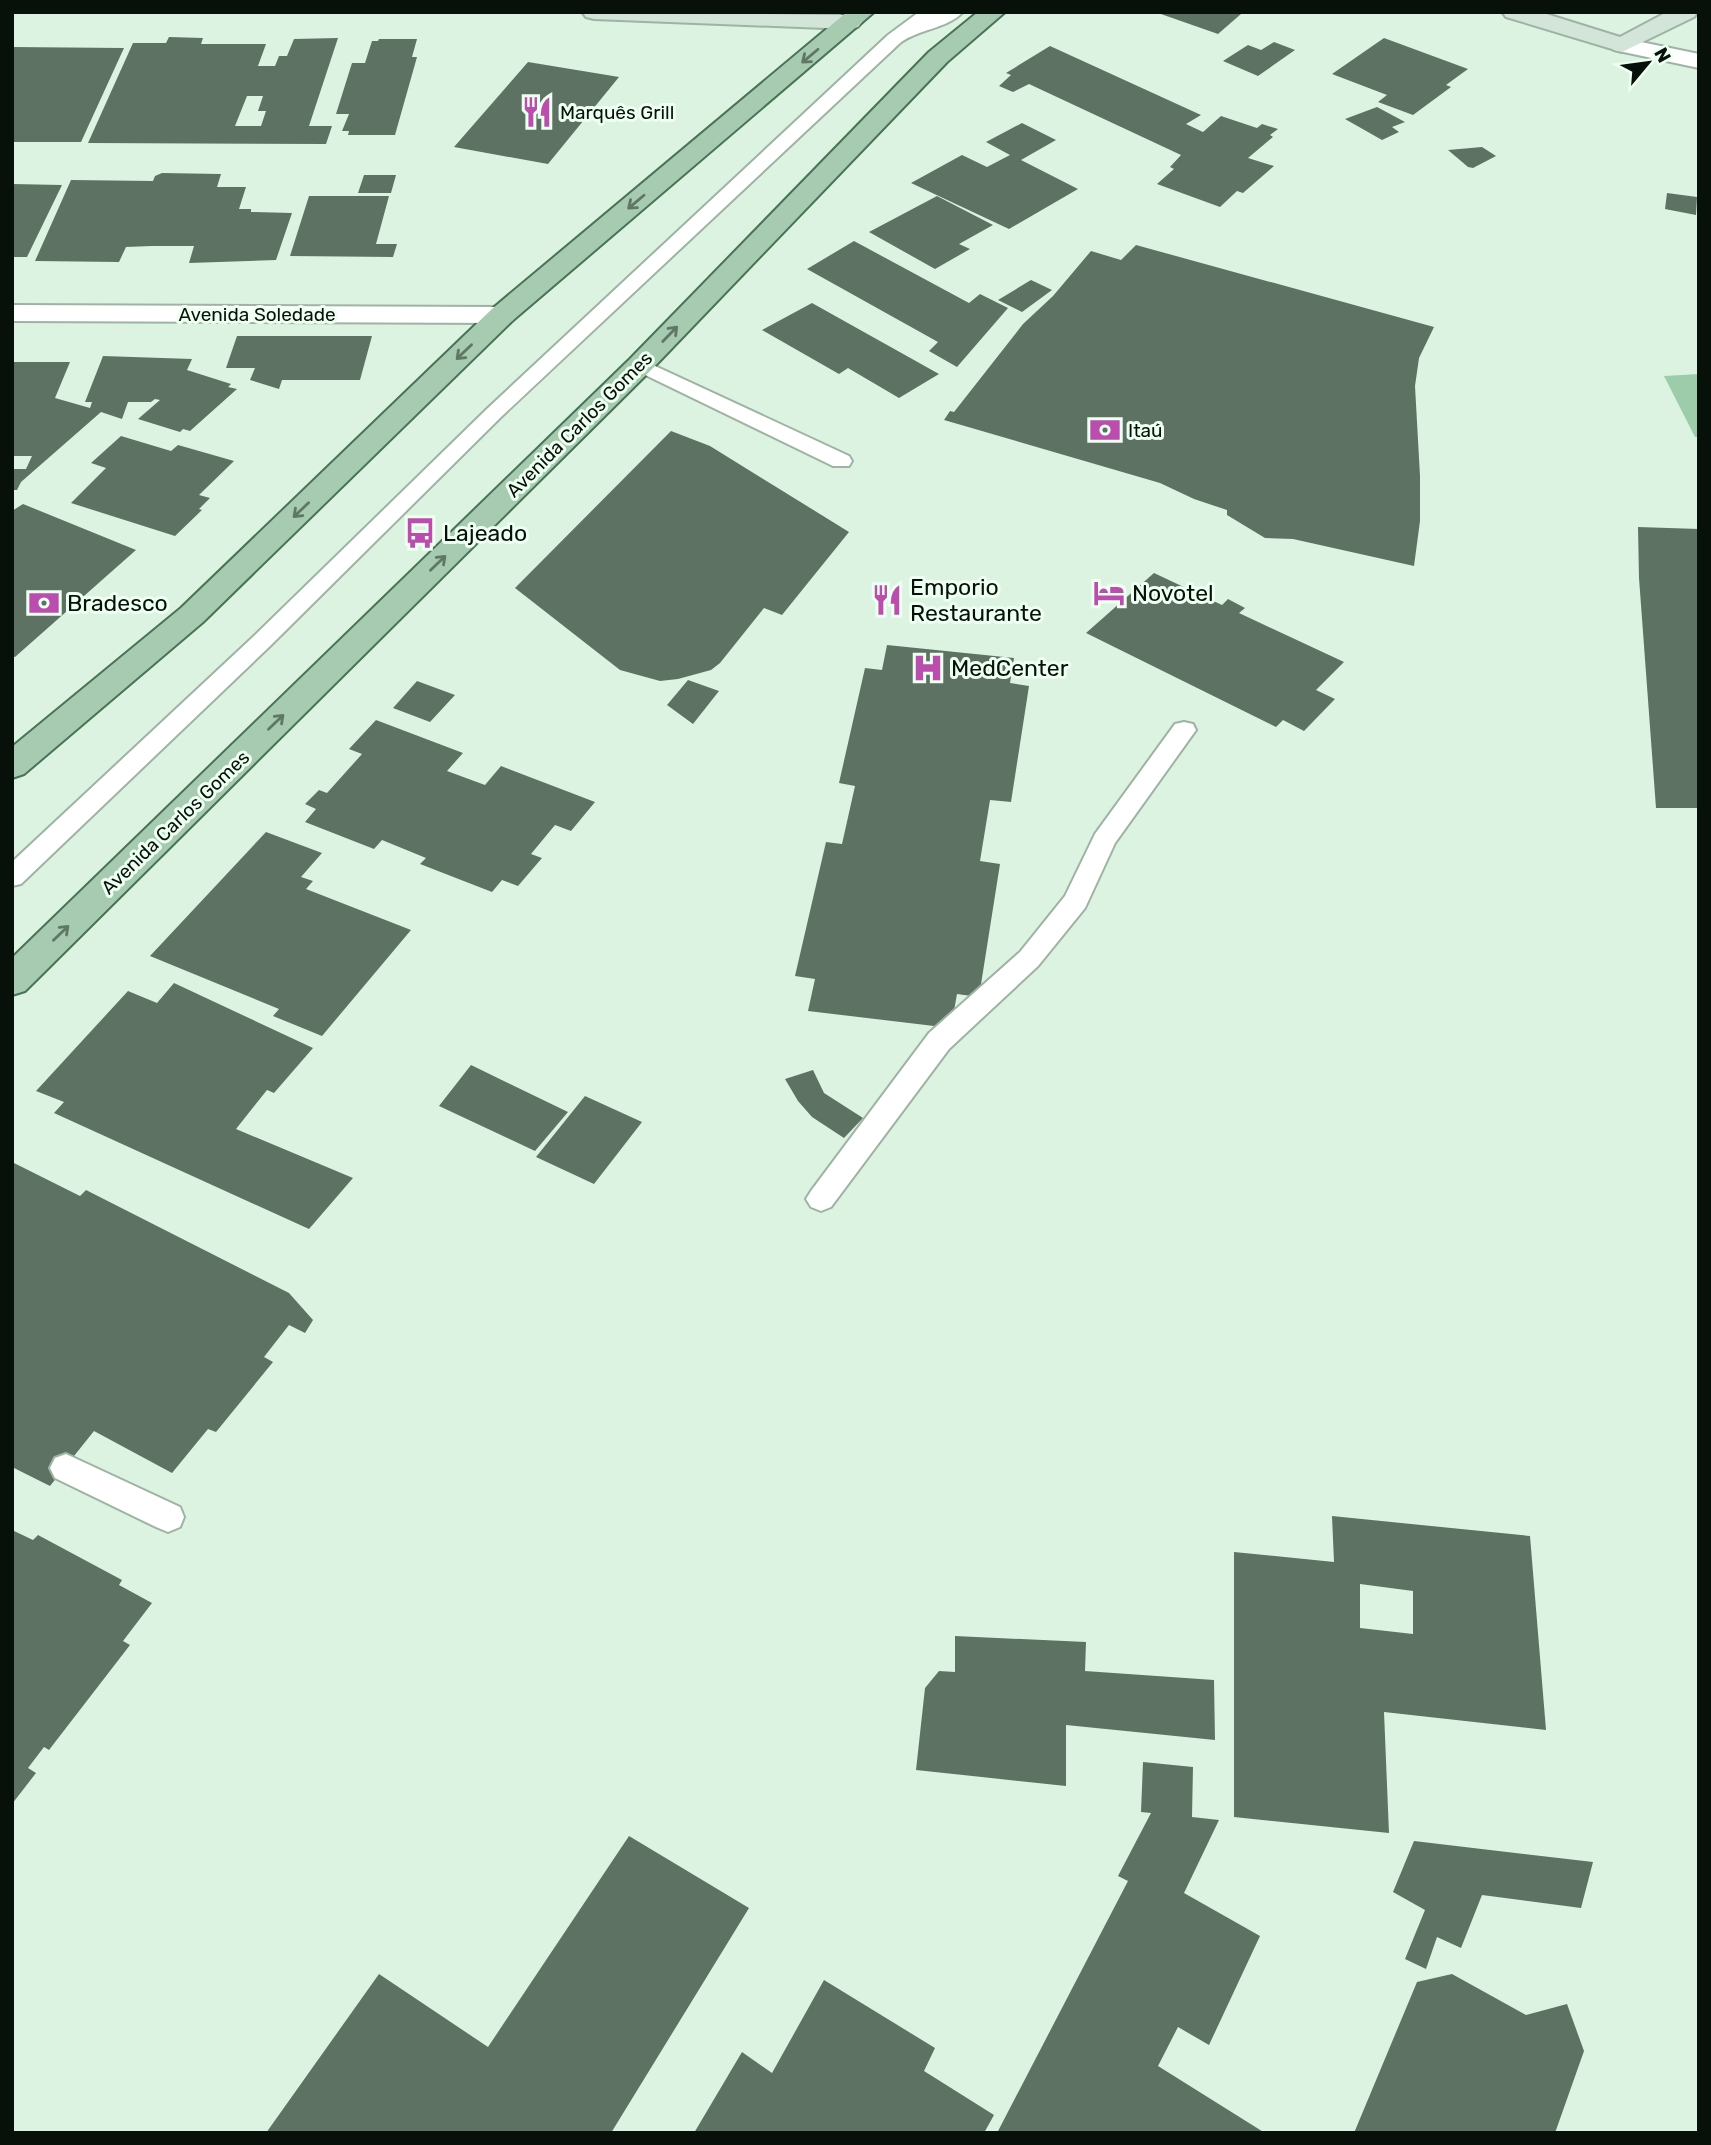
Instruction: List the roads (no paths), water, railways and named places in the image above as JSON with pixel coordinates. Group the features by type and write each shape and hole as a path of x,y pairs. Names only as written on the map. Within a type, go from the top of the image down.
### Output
{"main road":[{"name":"Avenida Carlos Gomes","path":"12,981 640,365 938,57 993,12"},
{"path":"12,766 192,615 502,315 856,17"}],"street":[{"path":"594,12 856,17"},
{"path":"1514,12 1622,45 1699,61"},
{"path":"1622,45 1686,12"},
{"name":"Avenida Soledade","path":"12,313 502,315"}],"lane":[{"path":"12,877 261,642 495,412 894,39 929,12"},
{"path":"894,39 955,12"},
{"path":"640,365 841,461"},
{"path":"821,1199 939,1041 1029,959 1076,901 1104,840 1184,730"},
{"path":"66,1468 168,1517"}],"place":[{"name":"Marquês Grill","path":"537,112"},
{"name":"Itaú","path":"1105,430"},
{"name":"Lajeado","path":"420,533"},
{"name":"Novotel","path":"1109,593"},
{"name":"Emporio Restaurante","path":"887,600"},
{"name":"Bradesco","path":"44,603"},
{"name":"MedCenter","path":"928,668"}]}
